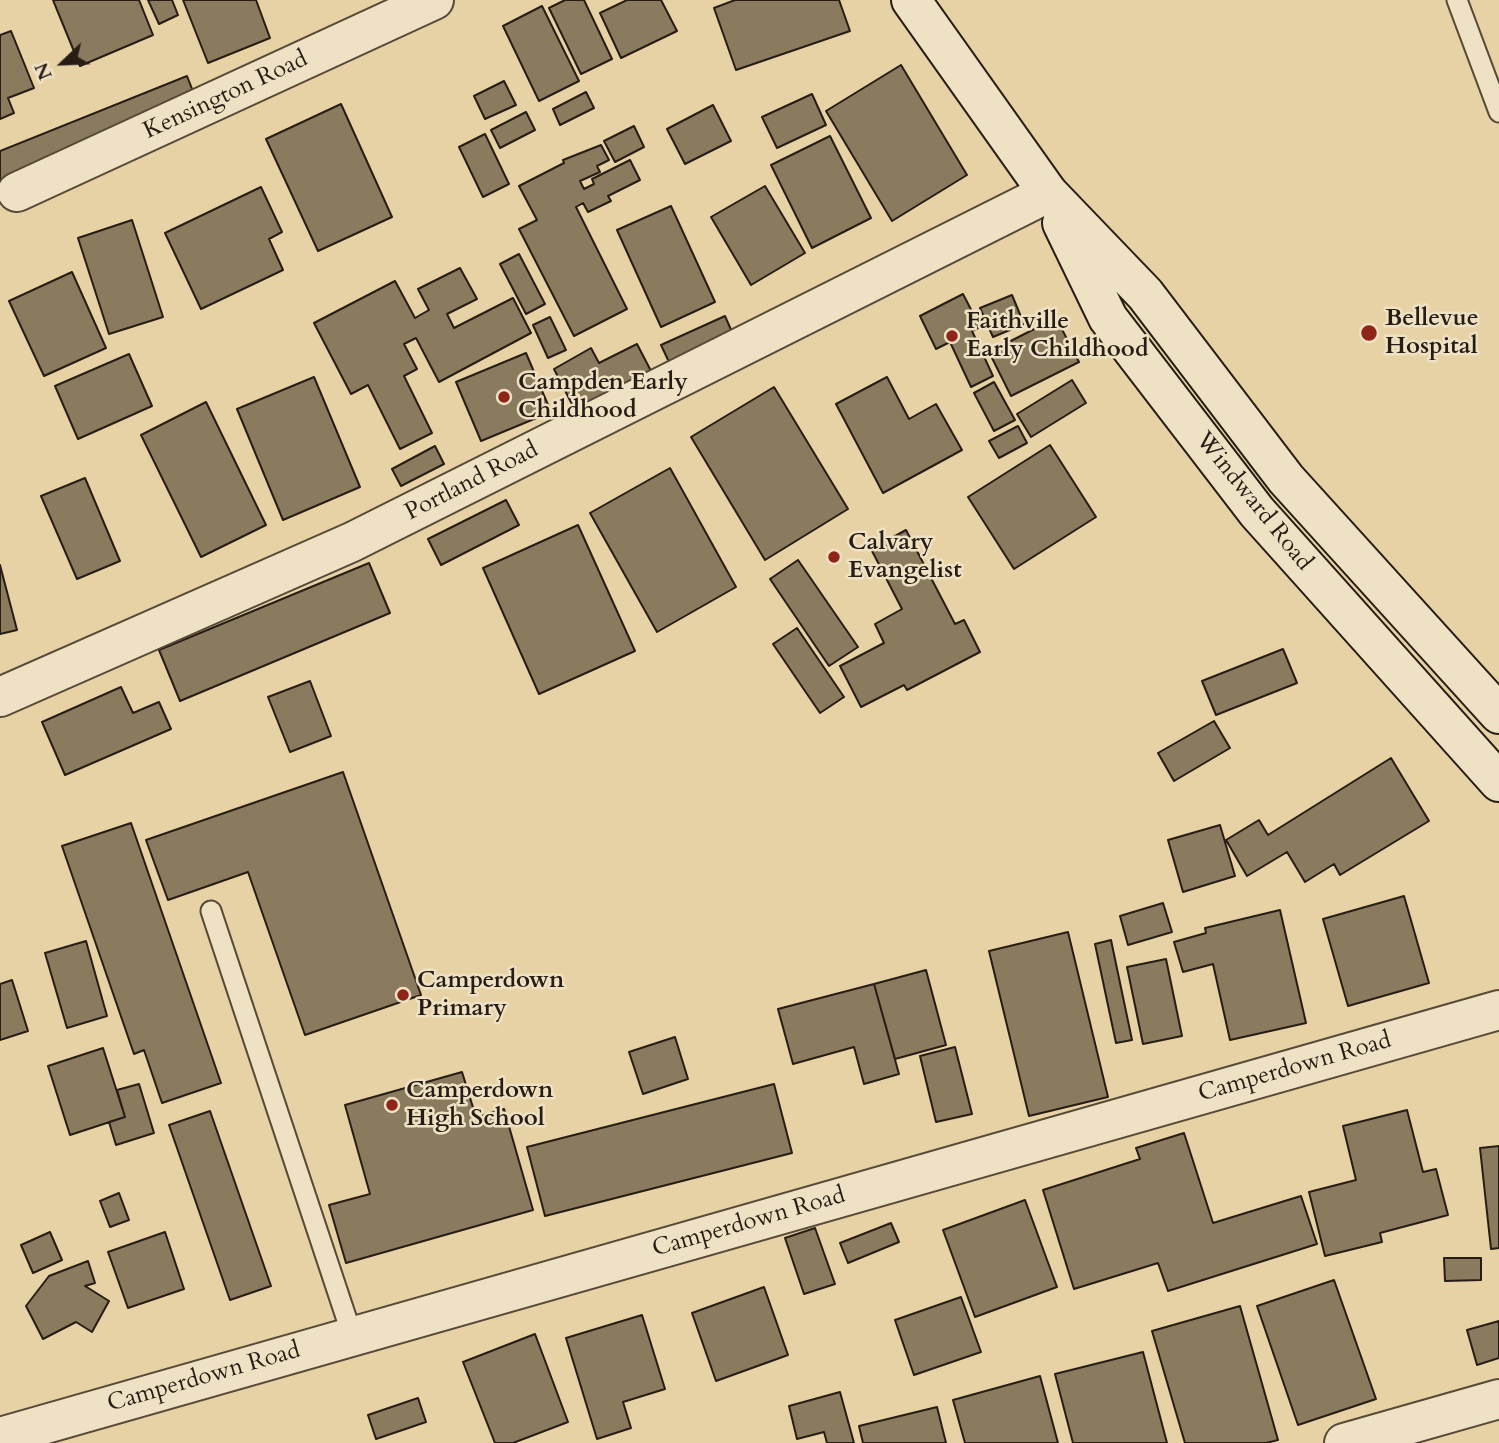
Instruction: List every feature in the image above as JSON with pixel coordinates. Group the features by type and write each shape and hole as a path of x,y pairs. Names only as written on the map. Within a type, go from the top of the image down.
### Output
{"street":[{"name":"Kensington Road","path":"17,192 434,0"},
{"name":"Windward Road","path":"911,0 1048,193 1145,293 1286,479 1499,714"},
{"name":"Windward Road","path":"1048,193 1108,318 1133,351 1257,512 1499,782"},
{"name":"Portland Road","path":"0,696 352,542 1048,193"},
{"name":"Camperdown Road","path":"0,1437 1499,1010"},
{"path":"1345,1443 1499,1399"}],"lane":[{"path":"1457,0 1499,112"},
{"path":"211,911 352,1335"}],"building":[{"path":"53,0 139,0 153,35 80,66"},
{"path":"148,0 172,0 178,15 159,24"},
{"path":"183,0 256,0 270,38 208,63"},
{"path":"565,0 584,0 612,59 581,74 549,8"},
{"path":"627,0 661,0 677,31 621,58 600,13"},
{"path":"735,0 839,0 850,31 736,70 714,8"},
{"path":"542,6 579,81 539,101 503,26"},
{"path":"11,31 34,88 8,98 14,113 0,119 0,35"},
{"path":"901,65 967,175 892,221 826,111"},
{"path":"187,76 203,117 0,199 0,151"},
{"path":"504,81 516,105 485,119 474,96"},
{"path":"586,92 594,108 560,125 553,109"},
{"path":"812,94 826,125 777,148 762,117"},
{"path":"341,104 392,217 318,251 266,139"},
{"path":"713,105 731,141 685,164 667,129"},
{"path":"526,112 535,130 500,148 491,130"},
{"path":"634,126 644,147 615,162 604,141"},
{"path":"485,134 509,184 483,197 459,147"},
{"path":"830,136 871,218 812,248 771,165"},
{"path":"601,145 609,160 597,166 600,172 580,181 584,189 594,184 592,179 630,160 640,180 608,196 611,201 588,212 583,203 576,207 627,309 574,336 519,229 537,220 519,186 564,163 563,160"},
{"path":"765,186 805,253 751,285 711,217"},
{"path":"261,187 282,232 269,239 283,270 201,309 165,233"},
{"path":"671,206 715,302 661,327 617,230"},
{"path":"132,220 163,317 109,334 78,238"},
{"path":"519,254 545,304 526,314 500,264"},
{"path":"460,268 477,299 447,314 454,328 513,298 531,333 439,382 416,338 404,344 417,369 404,376 432,433 400,449 368,385 351,394 314,323 395,281 415,318 429,310 418,289"},
{"path":"72,272 106,348 44,376 9,301"},
{"name":"Faithville Early Childhood","path":"963,294 980,327 972,331 993,376 971,387 950,342 936,349 920,316"},
{"path":"1012,295 1024,324 993,337 980,308"},
{"path":"725,316 732,332 669,362 661,345"},
{"path":"550,317 566,350 548,358 533,325"},
{"path":"1056,318 1079,362 1011,396 989,352"},
{"path":"637,344 651,371 575,410 554,369 591,348 599,363"},
{"name":"Campden Early Childhood","path":"526,353 551,412 481,441 456,382"},
{"path":"129,354 152,406 78,439 55,386"},
{"path":"314,377 360,487 283,520 237,409"},
{"path":"887,377 909,419 936,404 962,450 883,493 836,404"},
{"path":"1072,380 1086,403 1031,437 1017,414"},
{"path":"994,382 1015,420 994,431 974,393"},
{"path":"774,387 848,509 765,560 691,437"},
{"path":"206,402 266,525 201,557 141,435"},
{"path":"1018,426 1027,443 999,458 989,441"},
{"path":"1050,445 1096,517 1014,569 968,497"},
{"path":"435,446 444,464 401,486 392,469"},
{"path":"670,468 736,587 657,632 590,513"},
{"path":"85,478 120,561 77,579 41,496"},
{"path":"506,500 519,525 441,565 428,539"},
{"path":"578,525 635,651 539,694 483,568"},
{"path":"906,530 955,624 964,620 980,652 907,690 904,685 861,707 840,666 884,643 875,624 902,609 871,549"},
{"path":"798,560 858,647 829,666 770,579"},
{"path":"369,563 390,613 180,701 159,650"},
{"path":"0,565 17,630 0,634"},
{"path":"797,628 844,697 820,713 773,644"},
{"path":"1283,649 1297,683 1216,715 1202,681"},
{"path":"310,681 331,736 290,752 268,697"},
{"path":"121,687 133,713 159,702 171,729 65,775 42,722"},
{"path":"1214,721 1230,748 1174,781 1158,753"},
{"path":"1391,758 1429,821 1340,875 1334,864 1305,882 1287,852 1247,876 1226,840 1259,820 1268,835"},
{"path":"343,772 421,995 305,1035 248,872 168,900 146,840"},
{"path":"131,823 221,1083 162,1103 144,1050 134,1054 62,846"},
{"path":"1220,825 1235,876 1183,892 1168,840"},
{"path":"1404,896 1429,983 1348,1006 1323,919"},
{"path":"1163,903 1172,932 1128,945 1120,916"},
{"path":"1280,910 1306,1023 1230,1040 1213,964 1183,972 1174,942 1206,933 1205,928"},
{"path":"1068,932 1108,1097 1029,1116 989,951"},
{"path":"1111,940 1132,1040 1116,1043 1095,944"},
{"path":"86,941 107,1016 67,1028 45,953"},
{"path":"1166,959 1182,1036 1143,1044 1127,967"},
{"path":"926,970 946,1045 895,1059 874,984"},
{"path":"12,980 28,1031 0,1040 0,984"},
{"path":"874,984 899,1074 864,1084 854,1047 793,1064 778,1009"},
{"path":"675,1037 688,1079 643,1094 629,1052"},
{"path":"955,1047 972,1114 936,1122 920,1056"},
{"path":"103,1048 125,1117 70,1135 48,1066"},
{"path":"462,1072 476,1117 504,1109 533,1210 346,1263 329,1205 370,1194 345,1105"},
{"path":"139,1084 154,1133 116,1145 109,1122 125,1117 117,1090"},
{"path":"774,1084 792,1153 545,1216 527,1147"},
{"path":"1407,1110 1423,1172 1436,1169 1448,1215 1380,1233 1382,1242 1325,1256 1309,1192 1356,1180 1343,1126"},
{"path":"210,1111 271,1286 230,1300 169,1125"},
{"path":"1184,1133 1213,1223 1301,1196 1317,1244 1168,1291 1158,1263 1074,1289 1043,1190 1140,1159 1136,1148"},
{"path":"1499,1146 1499,1248 1491,1249 1480,1148"},
{"path":"119,1193 129,1220 110,1227 100,1201"},
{"path":"1025,1200 1057,1287 975,1317 943,1230"},
{"path":"891,1223 899,1242 848,1263 840,1243"},
{"path":"815,1228 835,1284 804,1294 785,1238"},
{"path":"50,1232 62,1260 33,1273 21,1245"},
{"path":"165,1232 184,1289 128,1308 108,1252"},
{"path":"1444,1258 1481,1258 1481,1280 1445,1281"},
{"path":"88,1261 95,1283 85,1286 109,1301 92,1332 76,1322 43,1339 26,1306 49,1276"},
{"path":"1334,1280 1376,1399 1298,1425 1257,1306"},
{"path":"764,1287 788,1355 716,1381 692,1313"},
{"path":"961,1297 981,1352 914,1375 895,1320"},
{"path":"1240,1306 1278,1440 1266,1443 1185,1443 1152,1331"},
{"path":"642,1315 665,1389 623,1402 631,1428 597,1439 566,1338"},
{"path":"1499,1321 1499,1358 1477,1365 1467,1330"},
{"path":"535,1334 568,1422 513,1443 495,1443 463,1362"},
{"path":"1143,1352 1167,1443 1073,1443 1055,1374"},
{"path":"1040,1376 1058,1443 965,1443 953,1400"},
{"path":"840,1392 854,1443 827,1443 824,1432 797,1439 789,1406"},
{"path":"418,1398 426,1422 376,1439 368,1415"},
{"path":"937,1407 946,1443 863,1443 859,1426"}],"place":[{"name":"Bellevue Hospital","path":"1369,333"},
{"name":"Faithville Early Childhood","path":"952,336"},
{"name":"Campden Early Childhood","path":"504,397"},
{"name":"Calvary Evangelist","path":"834,557"},
{"name":"Camperdown Primary","path":"403,995"},
{"name":"Camperdown High School","path":"392,1105"}]}
